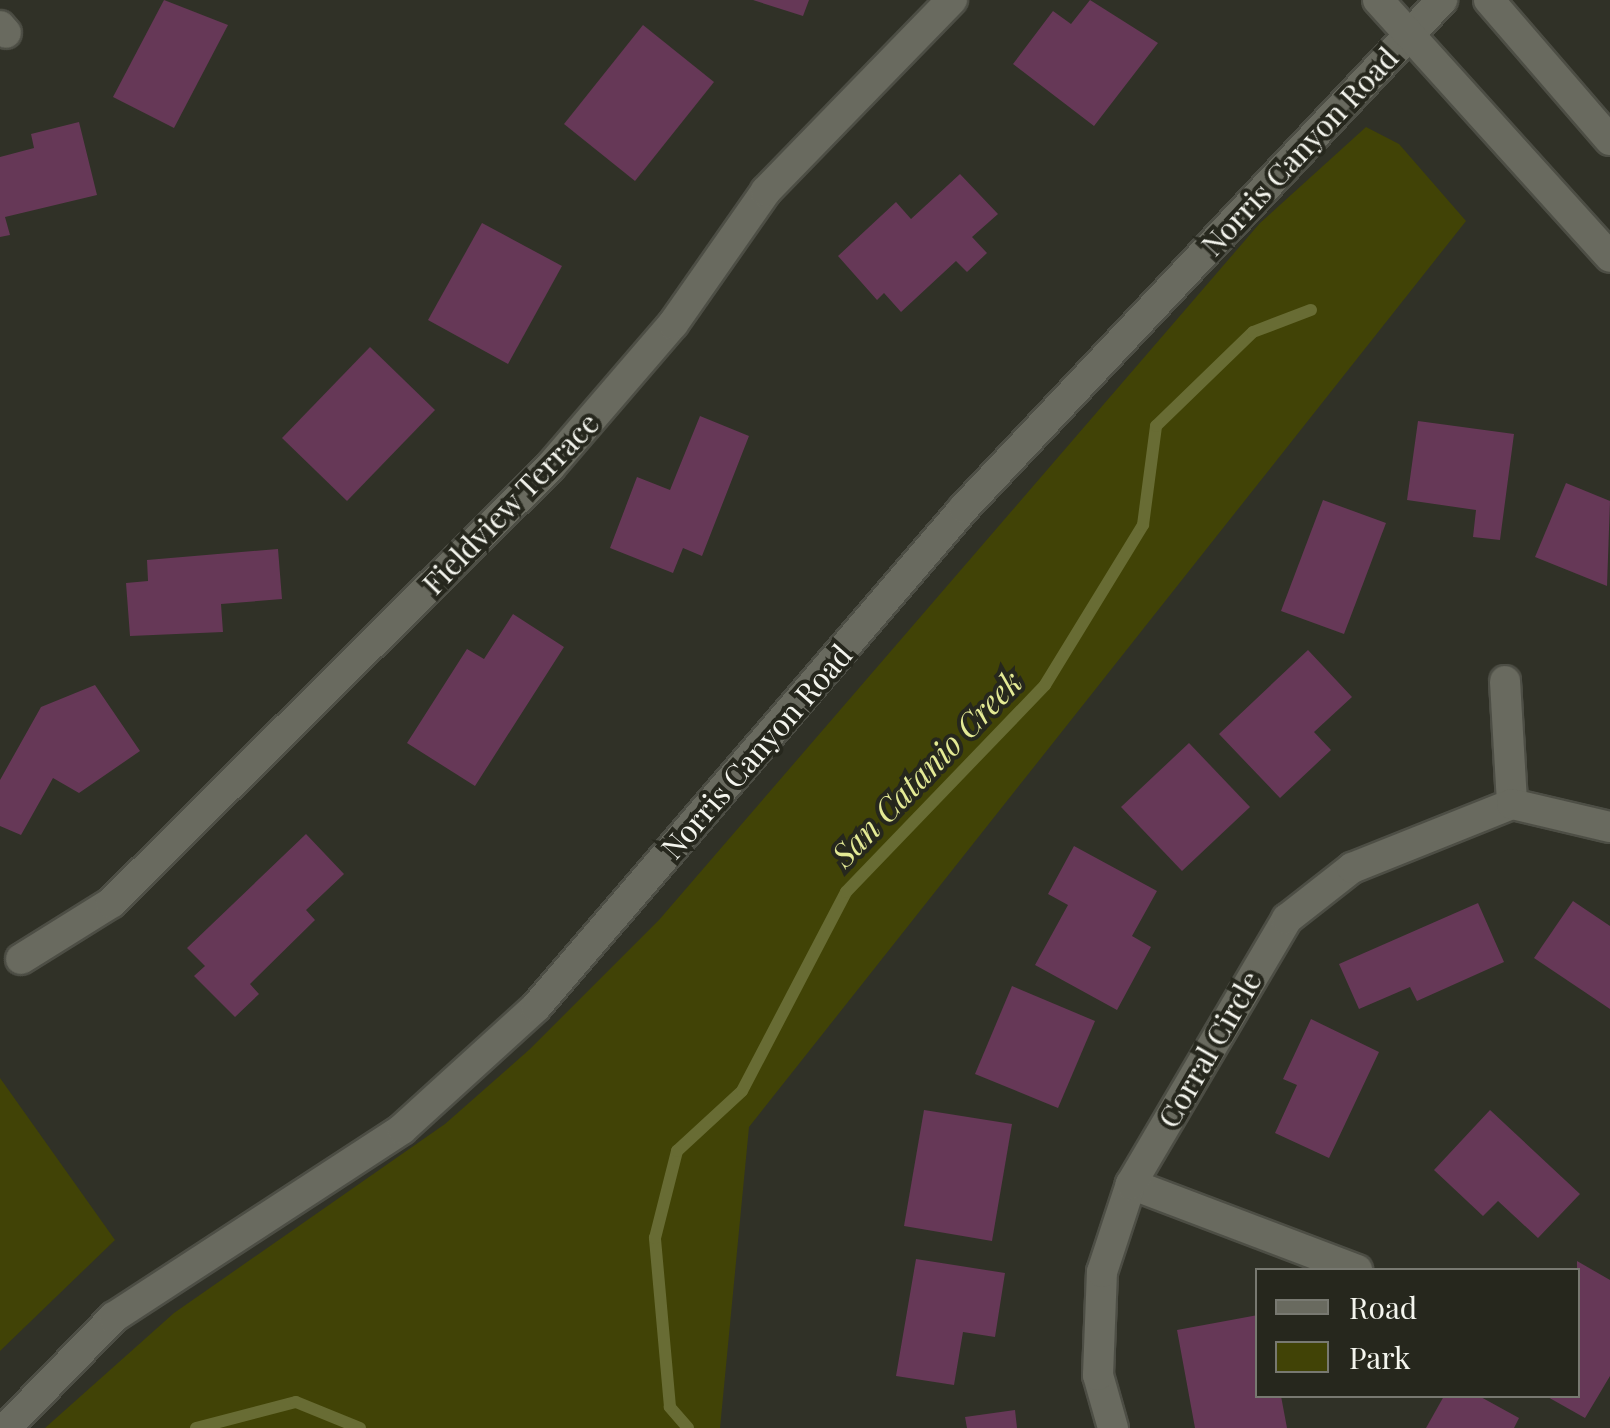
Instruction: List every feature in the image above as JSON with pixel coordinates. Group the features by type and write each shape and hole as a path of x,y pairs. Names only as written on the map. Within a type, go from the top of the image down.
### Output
{"street":[{"name":"Fieldview Terrace","path":"21,959 112,904 538,480 673,324 766,191 952,0"},
{"path":"1378,0 1610,256"},
{"name":"Norris Canyon Road","path":"6,1428 114,1317 402,1128 536,1007 964,508 1442,0"},
{"path":"1489,0 1610,140"},
{"path":"1506,681 1512,804 1610,827"},
{"name":"Corral Circle","path":"1113,1428 1098,1375 1102,1272 1131,1184 1286,919 1352,868 1512,804"},
{"path":"1131,1184 1352,1268"}],"green space":[{"path":"1366,127 1399,144 1466,221 749,1127 720,1428 45,1428 174,1313 445,1124 530,1049 659,920 1260,223"},
{"path":"0,1078 115,1240 0,1351"}],"building":[{"path":"164,0 228,25 174,128 113,97"},
{"path":"753,0 809,0 803,16"},
{"path":"1090,0 1158,43 1094,126 1013,64 1053,11 1071,24"},
{"path":"643,25 714,82 635,181 564,124"},
{"path":"79,122 97,195 5,217 10,235 0,237 0,157 34,148 31,134"},
{"path":"960,174 998,214 972,237 987,253 967,272 956,261 901,312 884,293 877,300 838,256 896,202 911,219"},
{"path":"482,223 562,266 508,364 428,320"},
{"path":"370,347 435,410 347,501 282,438"},
{"path":"700,416 749,436 702,556 683,548 673,573 610,548 637,477 670,490"},
{"path":"1418,421 1514,434 1500,540 1473,537 1476,510 1407,500"},
{"path":"1566,483 1610,501 1607,586 1535,557"},
{"path":"1323,500 1386,523 1344,634 1281,611"},
{"path":"278,549 282,599 221,604 223,632 130,636 126,583 148,581 147,560"},
{"path":"513,614 564,647 475,786 407,743 467,649 484,659"},
{"path":"1308,650 1352,697 1314,732 1331,750 1280,798 1219,734"},
{"path":"95,685 140,751 79,793 53,778 21,835 0,826 0,780 41,707"},
{"path":"1189,743 1250,807 1182,871 1121,807"},
{"path":"306,834 344,874 306,910 315,920 250,984 259,994 235,1017 194,976 205,966 187,948"},
{"path":"1074,846 1157,891 1132,936 1151,947 1117,1010 1035,965 1068,905 1048,894"},
{"path":"1573,901 1610,926 1610,1009 1534,958"},
{"path":"1478,903 1504,962 1417,1001 1410,987 1359,1009 1339,964"},
{"path":"1012,986 1095,1021 1058,1108 975,1074"},
{"path":"1311,1019 1379,1052 1329,1158 1275,1133 1297,1085 1283,1079"},
{"path":"924,1110 1012,1124 992,1241 904,1226"},
{"path":"1490,1110 1580,1194 1538,1238 1498,1201 1483,1216 1434,1170"},
{"path":"916,1259 1005,1273 995,1337 963,1332 954,1385 896,1376"},
{"path":"1577,1261 1610,1280 1610,1376 1585,1418 1550,1398 1580,1398"},
{"path":"1255,1316 1255,1398 1281,1398 1287,1428 1195,1428 1177,1330"},
{"path":"1443,1398 1483,1398 1519,1418 1514,1428 1426,1428"},
{"path":"1015,1410 1017,1428 967,1428 965,1417"}],"waterway":[{"name":"San Catanio Creek","path":"688,1428 670,1407 655,1238 677,1151 742,1091 846,892 1045,685 1143,525 1156,426 1253,332 1311,310"},
{"name":"San Catanio Creek","path":"196,1428 296,1402 360,1428"}]}
